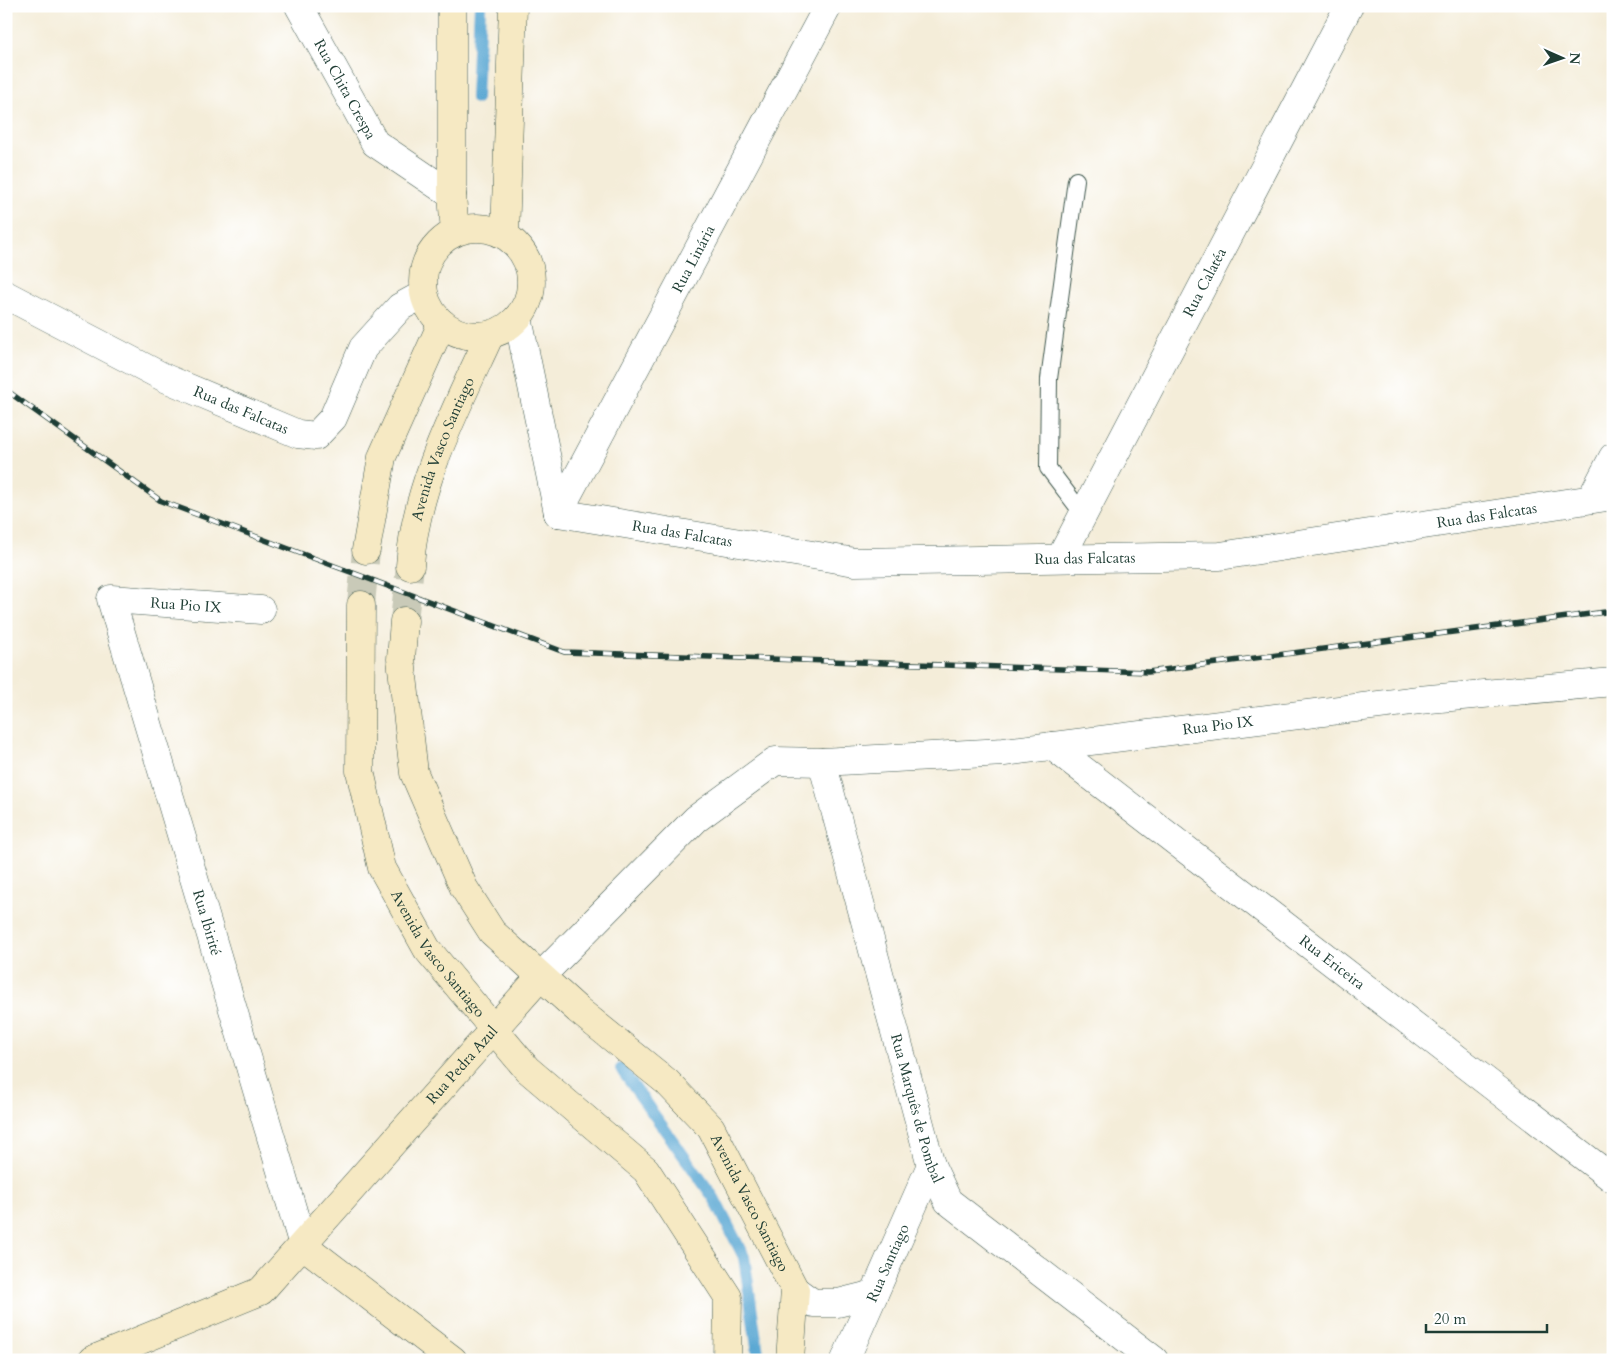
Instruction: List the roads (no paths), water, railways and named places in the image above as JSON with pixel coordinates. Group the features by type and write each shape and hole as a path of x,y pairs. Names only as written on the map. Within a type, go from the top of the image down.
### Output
{"street":[{"name":"Rua Chita Crespa","path":"299,6 375,143 452,195"},
{"path":"452,6 452,195 455,232"},
{"path":"504,234 513,6"},
{"name":"Rua Linária","path":"558,513 828,6"},
{"name":"Rua Calatéa","path":"1061,558 1349,6"},
{"path":"471,227 489,228 504,234 520,247 528,264 532,283 528,302 518,318 505,329 490,335 472,337 456,332 442,324 431,310 424,294 423,275 428,257 439,242 455,232 471,227"},
{"name":"Rua das Falcatas","path":"6,295 165,378 298,434 316,436 333,418 363,348 400,307 424,294"},
{"path":"518,318 558,513"},
{"path":"366,550 382,457 442,324"},
{"name":"Avenida Vasco Santiago","path":"410,566 411,542 438,448 490,335"},
{"path":"1602,498 1613,457"},
{"name":"Rua das Falcatas","path":"558,513 855,562 1220,556 1602,498"},
{"name":"Rua Pio IX","path":"111,599 261,610"},
{"name":"Rua Ibirité","path":"111,599 303,1245"},
{"name":"Avenida Vasco Santiago","path":"361,605 360,771 382,868 427,949 527,1069 646,1170 728,1297 727,1360"},
{"name":"Avenida Vasco Santiago","path":"404,621 401,659 414,773 464,888 492,932 540,977 667,1082 711,1128 795,1290"},
{"name":"Rua Pio IX","path":"822,762 1004,752 1419,700 1613,682"},
{"name":"Rua Ericeira","path":"1052,746 1613,1179"},
{"name":"Rua Pedra Azul","path":"92,1360 261,1291 540,977 696,820 775,760 822,762"},
{"name":"Rua Marquês de Pombal","path":"822,762 931,1165 948,1201 1154,1360"},
{"name":"Rua Santiago","path":"845,1360 931,1165"},
{"path":"303,1245 453,1360"},
{"path":"795,1290 813,1303 838,1303 874,1294"},
{"path":"790,1360 795,1290"}],"lane":[{"path":"1076,180 1049,379 1048,468 1083,514"}],"waterway":[{"path":"476,98 480,6"},
{"path":"621,1069 714,1198 744,1257 759,1360"}],"tunnel":[{"path":"361,605 366,550"},
{"path":"404,621 410,566"}],"railway":[{"path":"6,390 161,501 564,652 1148,672 1613,611"}]}
